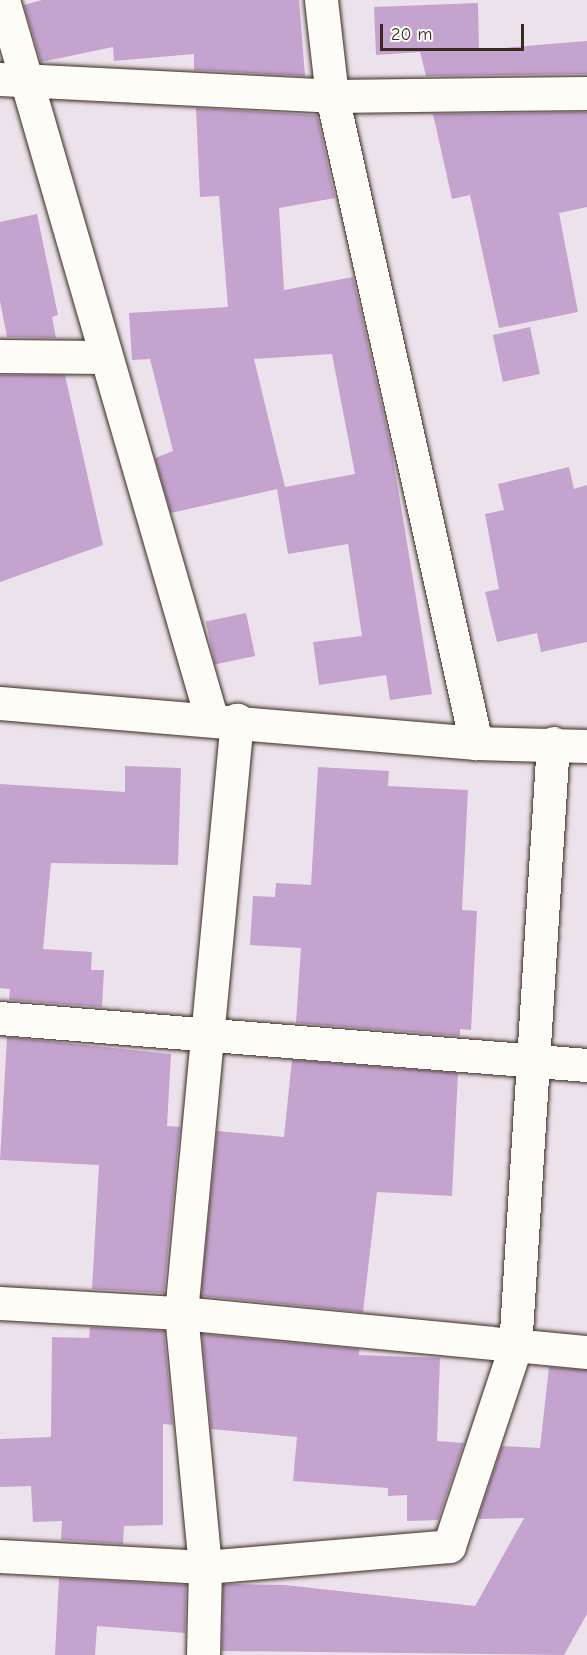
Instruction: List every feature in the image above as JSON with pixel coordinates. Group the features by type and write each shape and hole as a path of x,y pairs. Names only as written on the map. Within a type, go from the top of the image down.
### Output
{"street":[{"path":"3,0 13,79 224,719 211,1034 181,1313 205,1567 202,1655"},
{"path":"321,0 332,96 476,742"},
{"path":"13,79 332,96 587,93"},
{"path":"0,356 105,357"},
{"path":"0,704 224,719 476,742 587,746"},
{"path":"0,1556 205,1567 449,1546 515,1348 553,743"},
{"path":"0,1018 533,1058 587,1065"},
{"path":"0,1303 181,1313 515,1348 587,1352"}],"building":[{"path":"42,0 299,0 305,76 194,70 194,54 114,61 113,47 41,62 24,5"},
{"path":"478,3 479,50 587,41 587,74 426,76 420,52 376,55 374,7"},
{"path":"196,108 317,115 335,198 279,208 284,290 353,277 392,452 432,694 390,700 386,675 319,685 313,642 362,636 348,544 288,554 277,489 171,513 155,458 173,451 150,359 132,360 129,313 228,307 219,196 200,197","holes":["332,354 355,474 285,487 254,359"]},
{"path":"587,112 587,207 559,213 578,312 499,328 470,195 452,199 433,114"},
{"path":"37,214 58,315 52,317 56,338 7,337 0,301 0,222"},
{"path":"530,327 540,374 503,382 493,335"},
{"path":"0,375 65,375 103,545 0,582"},
{"path":"569,467 574,489 587,485 587,642 541,652 537,633 497,642 485,592 499,589 485,514 504,510 498,484"},
{"path":"246,613 255,656 215,665 206,622"},
{"path":"125,766 181,768 178,865 51,863 43,949 92,952 91,970 104,970 102,1007 9,1000 10,989 0,988 0,784 125,792"},
{"path":"318,767 389,771 388,786 468,790 462,910 477,911 471,1030 460,1029 460,1036 296,1023 301,948 250,945 253,896 275,897 276,883 311,885"},
{"path":"7,1037 171,1054 167,1126 180,1127 164,1293 92,1289 99,1165 0,1160"},
{"path":"292,1060 458,1073 452,1196 377,1192 363,1312 201,1296 217,1131 284,1137"},
{"path":"90,1327 164,1331 173,1425 163,1424 163,1525 124,1526 123,1544 61,1540 62,1521 33,1522 31,1486 0,1487 0,1439 51,1437 52,1337 89,1338"},
{"path":"202,1334 359,1349 359,1355 440,1358 437,1441 464,1443 438,1520 407,1521 407,1495 388,1496 388,1488 293,1481 297,1437 211,1429"},
{"path":"549,1367 587,1370 587,1614 564,1655 222,1651 223,1584 285,1585 475,1606 524,1518 478,1519 502,1446 540,1448"},
{"path":"59,1578 186,1585 185,1633 97,1626 95,1655 55,1655"}]}
